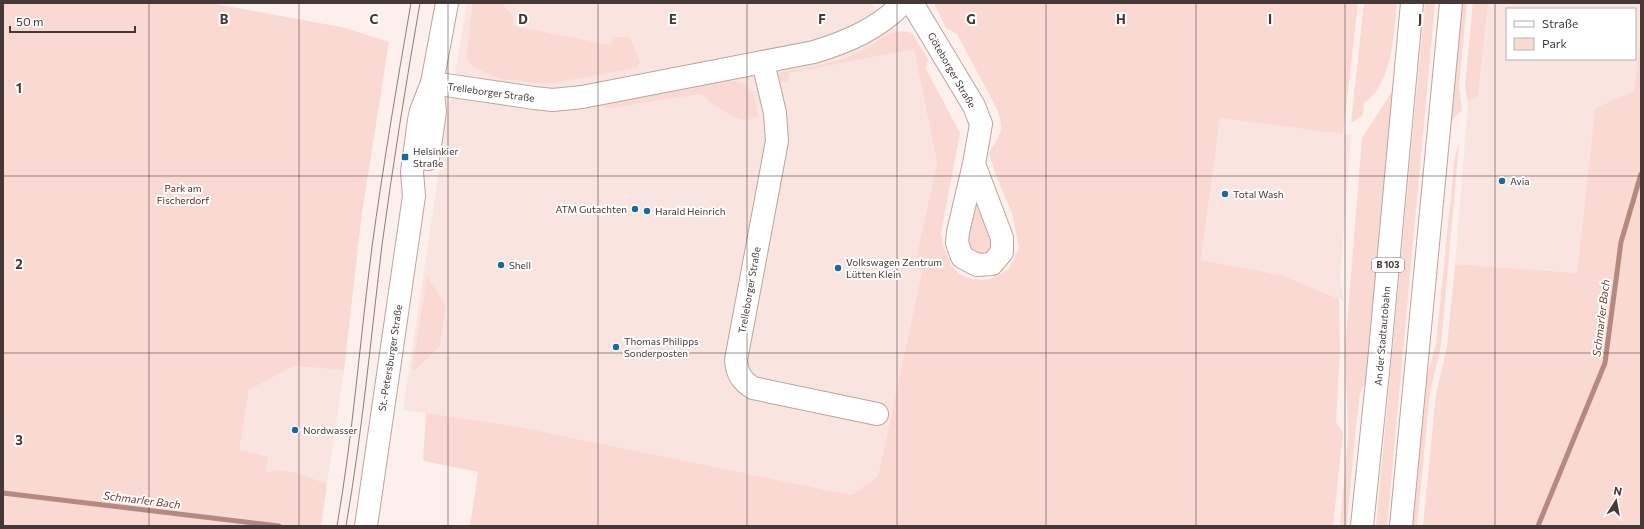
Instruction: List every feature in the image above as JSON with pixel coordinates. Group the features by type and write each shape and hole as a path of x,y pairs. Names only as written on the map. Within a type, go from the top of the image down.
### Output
{"main road":[{"name":"St.-Petersburger Straße","path":"366,523 414,196 425,174 434,122 435,112 432,83 447,3"},
{"name":"Trelleborger Straße","path":"432,83 553,100 582,97 814,52 838,44 881,23 903,3"},
{"name":"Göteborger Straße","path":"912,3 974,106 981,124 974,164"},
{"name":"An der Stadtautobahn","path":"1362,526 1380,362 1412,3"},
{"path":"1401,526 1451,3"},
{"name":"Trelleborger Straße","path":"763,62 775,113 777,141 736,360 736,368 744,382 753,388 878,414"}],"shaded area":[{"path":"467,3 872,3 871,4 914,49 937,163 915,268 922,270 878,476 852,495 514,426 403,410 446,125"},
{"path":"1473,3 1641,3 1641,36 1635,91 1595,108 1577,273 1455,264 1468,103 1465,86"},
{"path":"1220,117 1351,135 1340,282 1344,301 1281,275 1201,260"},
{"path":"294,366 344,370 327,484 300,474 265,473 238,452 249,390"}],"green space":[{"name":"Park am Fischerdorf","path":"3,3 210,3 346,28 389,42 362,213 344,370 294,366 249,390 239,450 268,457 266,473 280,470 289,471 327,484 321,526 3,526"},
{"path":"473,3 502,3 514,18 513,26 611,45 613,37 630,37 640,62 636,68 548,84 501,79 475,68 466,59"},
{"path":"934,3 1358,3 1343,134 1220,118 1201,260 1281,275 1339,299 1340,351 1336,422 1343,433 1333,526 470,526 478,472 423,461 426,413 514,426 852,495 878,476 922,271 914,269 937,163 914,49 789,73 788,81 779,81 780,74 784,71 843,59 862,51 891,33 904,31 912,33 928,59 926,69 960,133 941,233 943,245 951,265 959,274 971,279 987,280 1003,273 1009,268 1019,248 1012,213 996,176 989,153 1000,134 1001,125 998,111 957,34 946,28"},
{"path":"1364,3 1397,3 1395,29 1390,58 1381,84 1373,95 1364,103 1363,115 1351,123"},
{"path":"1425,3 1435,3 1387,526 1376,526"},
{"path":"1460,3 1467,3 1459,86 1462,110 1449,123"},
{"path":"1473,3 1488,3 1478,95 1468,103 1465,86"},
{"path":"1641,36 1641,526 1423,526 1436,394 1447,347 1455,264 1577,273 1595,108 1634,91"},
{"path":"722,75 723,81 739,82 749,89 755,100 758,116 744,120 737,118 700,94 611,108 602,107 612,96"},
{"path":"1391,93 1394,93 1369,376 1360,393 1347,526 1340,526 1348,435 1345,350 1362,138"},
{"path":"1459,144 1441,346 1430,393 1417,526 1410,526 1423,391 1436,344 1455,155"},
{"path":"978,202 993,239 989,256 974,256 966,242 975,203"},
{"path":"427,277 446,305 440,346 416,369 412,370"}],"waterway":[{"name":"Schmarler Bach","path":"1538,526 1605,363 1621,242 1641,174"},
{"name":"Schmarler Bach","path":"3,493 279,526"}],"tram line":[{"path":"337,526 348,457 376,217 411,3"},
{"path":"346,526 362,421 386,215 420,3"}],"place":[{"name":"Helsinkier Straße","path":"405,157"},
{"name":"Avia","path":"1502,181"},
{"name":"Total Wash","path":"1225,194"},
{"name":"ATM Gutachten","path":"635,209"},
{"name":"Harald Heinrich","path":"647,211"},
{"name":"Shell","path":"501,265"},
{"name":"Volkswagen Zentrum Lütten Klein","path":"838,268"},
{"name":"Thomas Philipps Sonderposten","path":"616,347"},
{"name":"Nordwasser","path":"295,430"}]}
